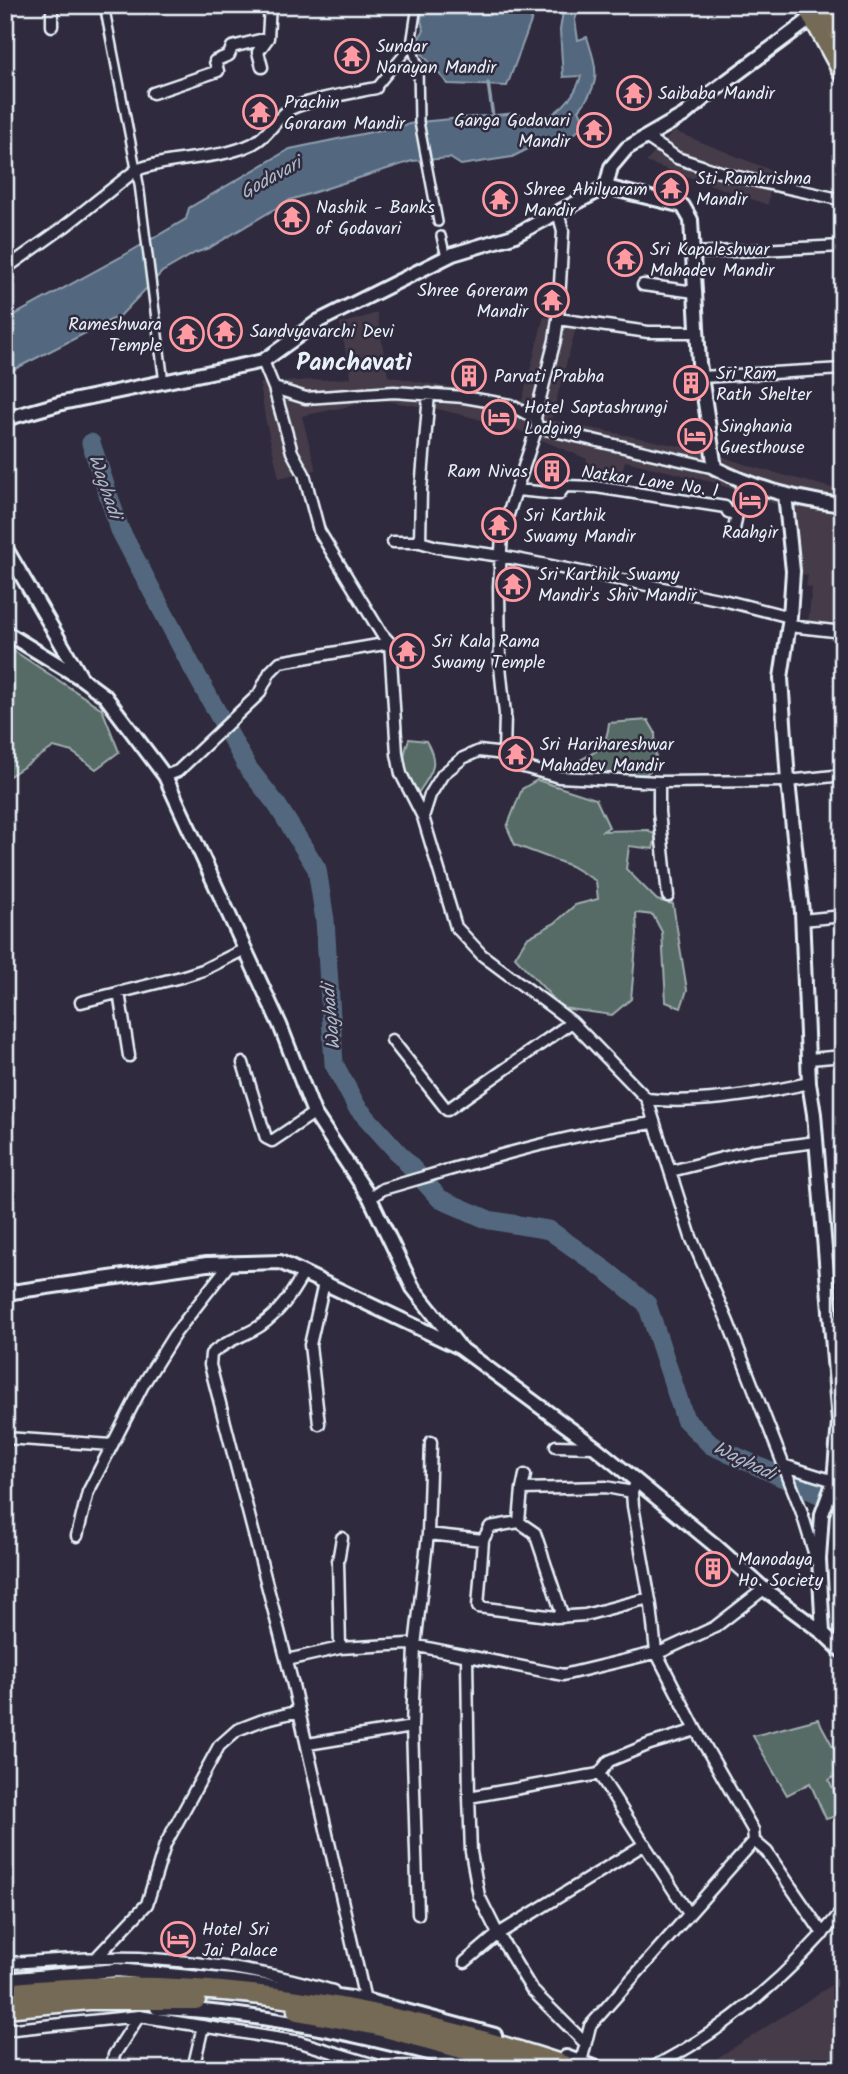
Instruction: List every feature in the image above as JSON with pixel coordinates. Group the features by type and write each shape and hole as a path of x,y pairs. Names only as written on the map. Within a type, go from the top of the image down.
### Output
{"highway":[{"path":"5,1993 106,1986 156,1986 279,1996 441,2027 578,2065"},
{"path":"5,2008 89,2000 190,2000 274,2007 378,2026 535,2069"}],"main road":[{"path":"817,7 843,41"},
{"path":"817,7 843,75"}],"street":[{"path":"52,5 52,26"},
{"path":"104,5 139,184 164,384"},
{"path":"262,67 258,52 268,38 270,5"},
{"path":"5,269 136,170 149,165 212,155 251,144 268,134 288,110 376,88 411,46 417,5"},
{"path":"606,187 611,167 627,148 684,115 805,23 817,7"},
{"path":"153,93 218,71 215,61 229,55 232,47 268,38"},
{"path":"411,46 417,58 420,79 419,122 438,222"},
{"path":"646,137 677,158 729,175 843,200"},
{"path":"5,419 62,403 164,384 263,361 319,321 446,257 513,236 606,187 683,206 691,220 701,377 715,468"},
{"path":"503,754 505,714 500,666 499,587 502,533 536,422 555,340 563,231 558,212"},
{"path":"441,236 446,257"},
{"path":"694,253 843,246"},
{"path":"643,285 695,292"},
{"path":"558,319 648,332 697,332"},
{"path":"263,361 274,388 292,452 304,474 319,530 390,643 397,754 401,774 423,817 456,927 482,955 572,1021 647,1099 691,1237 729,1322 801,1510 820,1569"},
{"path":"701,377 843,369"},
{"path":"274,388 306,398 367,392 429,394 510,405 536,422 715,468 743,482 785,494 843,505"},
{"path":"420,542 421,490 429,394"},
{"path":"733,535 743,482"},
{"name":"Natkar Lane No. 1","path":"517,490 559,494 565,486 596,487 725,507 728,512 737,515"},
{"path":"785,494 793,571 790,622 781,678 802,920 809,1083 839,1422 834,1481 822,1514 820,1569 823,1633"},
{"path":"393,541 420,542 501,556 723,600 790,622 843,632"},
{"path":"5,547 82,679"},
{"path":"5,632 105,696 165,776 280,1025 314,1113 370,1198 414,1288 459,1347"},
{"path":"165,776 178,771 259,694 270,672 280,662 390,643"},
{"path":"423,817 430,795 443,774 463,758 479,751 503,754 513,764 559,777 659,782 788,781 843,775"},
{"path":"659,782 659,812 668,896"},
{"path":"802,920 843,916"},
{"path":"81,1002 203,970 245,949"},
{"path":"119,992 129,1056"},
{"path":"392,1040 447,1110 572,1021"},
{"path":"810,1059 843,1056"},
{"path":"243,1063 266,1138 272,1141 314,1113"},
{"path":"647,1099 669,1102 742,1096 809,1083"},
{"path":"370,1198 383,1189 492,1158 628,1126 654,1123"},
{"path":"671,1171 754,1150 816,1142"},
{"path":"76,1536 88,1492 144,1382 174,1335 232,1262"},
{"path":"5,1293 232,1262 280,1262 459,1347 595,1447 634,1486 823,1633 843,1653"},
{"path":"303,1275 284,1306 258,1327 224,1342 211,1354 210,1365 308,1744 365,2000"},
{"path":"318,1424 310,1345 324,1283"},
{"path":"5,1438 112,1446"},
{"path":"418,1914 412,1727 415,1646 428,1534 431,1442"},
{"path":"556,1446 595,1447"},
{"path":"785,1468 834,1481"},
{"path":"519,1522 525,1475"},
{"path":"522,1489 634,1486"},
{"path":"634,1486 656,1652 752,1830 754,1841 767,1852 823,1934"},
{"path":"563,1617 535,1533 519,1522 490,1527 483,1540 478,1606 563,1617 585,1615 649,1598"},
{"path":"428,1534 483,1540"},
{"path":"340,1648 338,1561 342,1538"},
{"path":"287,1660 340,1648 408,1644 563,1675 656,1652 715,1627 764,1589"},
{"path":"467,1657 471,1852 479,1896 498,1934 533,1990 585,2043"},
{"path":"96,1958 147,1904 165,1845 219,1746 237,1730 299,1710"},
{"path":"308,1744 412,1727"},
{"path":"469,1797 599,1774 609,1761 650,1744 696,1730"},
{"path":"599,1774 689,1914"},
{"path":"578,2065 590,2026 754,1841"},
{"path":"465,1962 498,1934 645,1844"},
{"path":"649,2069 677,2055 742,2009 823,1934 843,1910"},
{"path":"5,1963 96,1958 178,1961 266,1974 456,2024 578,2065 598,2069"},
{"path":"5,1980 117,1970 232,1981 365,2000"},
{"path":"5,2016 86,2006 185,2009 272,2019 392,2043 490,2069"},
{"path":"111,2069 114,2055 139,2015"},
{"path":"5,2030 139,2015 300,2042 385,2068"},
{"path":"194,2069 203,2026"}],"shaded area":[{"path":"674,131 773,171 768,205 646,162"},
{"path":"377,313 388,376 522,401 544,316 576,328 551,420 709,452 843,491 843,626 808,622 812,588 806,586 808,575 800,574 795,511 711,482 625,461 619,484 583,475 587,459 510,427 438,409 379,400 302,416 316,470 279,478 260,383 351,378 340,324"},
{"path":"843,1977 843,2069 700,2069 824,1990"},
{"path":"128,2056 179,2067 179,2069 125,2069"}],"green space":[{"path":"5,645 102,709 119,752 96,769 72,752 54,747 5,779"},
{"path":"648,720 655,732 656,766 646,774 577,776 573,764 594,753 602,745 609,723"},
{"path":"409,739 426,741 433,756 430,774 418,793 410,788 405,769 404,758"},
{"path":"537,780 596,799 609,827 603,831 648,830 656,836 653,849 629,846 626,869 657,900 673,904 687,990 681,1008 666,1002 662,932 653,915 636,913 637,934 631,999 612,1015 562,1008 515,957 527,938 555,923 575,905 598,899 596,881 571,866 515,845 507,827 522,789"},
{"path":"818,1719 843,1765 843,1771 829,1780 840,1804 843,1803 843,1826 836,1816 826,1819 810,1783 787,1795 753,1736"}],"water":[{"path":"423,5 537,5 507,86 448,84 418,49 424,30 421,21"},
{"name":"Godavari","path":"564,5 569,12 573,5 580,5 575,20 578,40 587,37 595,67 594,83 579,110 586,125 567,139 548,148 532,147 512,157 461,165 450,158 412,161 290,200 209,248 162,272 121,315 5,374 5,320 186,219 189,208 290,149 419,122 517,113 533,122 557,111 574,92 581,76 563,77 560,30"}],"waterway":[{"path":"488,83 493,117"},
{"name":"Waghadi","path":"91,443 120,530 191,665 248,768 277,805 317,869 325,920 334,1064 357,1107 440,1199 489,1220 549,1230 647,1304 685,1419 711,1445 843,1505"}],"place":[{"name":"Sundar Narayan Mandir","path":"352,56"},
{"name":"Saibaba Mandir","path":"634,93"},
{"name":"Prachin Goraram Mandir","path":"260,112"},
{"name":"Ganga Godavari Mandir","path":"594,130"},
{"name":"Sti Ramkrishna Mandir","path":"671,188"},
{"name":"Shree Ahilyaram Mandir","path":"500,199"},
{"name":"Nashik - Banks of Godavari","path":"292,217"},
{"name":"Sri Kapaleshwar Mahadev Mandir","path":"625,259"},
{"name":"Shree Goreram Mandir","path":"552,300"},
{"name":"Sandvyavarchi Devi","path":"225,331"},
{"name":"Rameshwara Temple","path":"187,334"},
{"name":"Parvati Prabha","path":"469,376"},
{"name":"Sri Ram Rath Shelter","path":"691,383"},
{"name":"Hotel Saptashrungi Lodging","path":"499,417"},
{"name":"Singhania Guesthouse","path":"695,436"},
{"name":"Ram Nivas","path":"552,471"},
{"name":"Raahgir","path":"750,500"},
{"name":"Sri Karthik Swamy Mandir","path":"499,525"},
{"name":"Sri Karthik Swamy Mandir's Shiv Mandir","path":"513,584"},
{"name":"Sri Kala Rama Swamy Temple","path":"407,651"},
{"name":"Sri Harihareshwar Mahadev Mandir","path":"516,754"},
{"name":"Manodaya Ho. Society","path":"713,1569"},
{"name":"Hotel Sri Jai Palace","path":"178,1939"}],"district":[{"name":"Panchavati","path":"354,362"}]}
